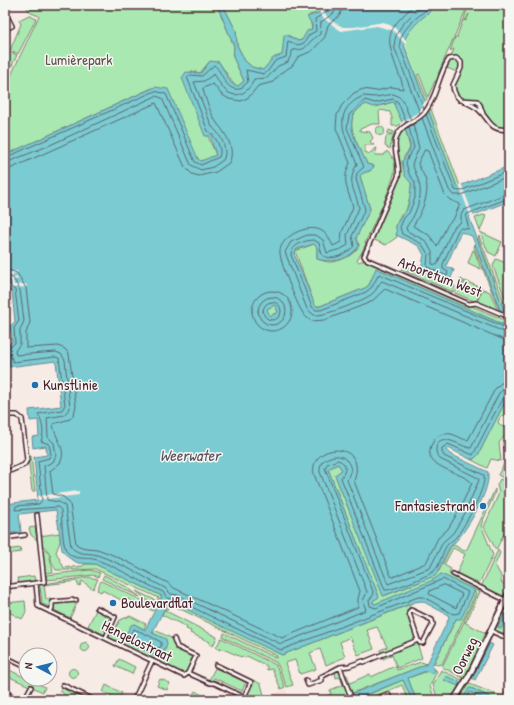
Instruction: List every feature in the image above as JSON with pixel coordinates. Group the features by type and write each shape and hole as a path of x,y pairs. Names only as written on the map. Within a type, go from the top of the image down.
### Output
{"street":[{"path":"5,29 12,26 9,20"},
{"name":"Arboretum West","path":"460,100 455,94 453,85 461,68 461,62 456,58 449,59 429,106 421,116 401,130 395,143 399,166 398,177 364,257 469,304 474,302 509,317"},
{"path":"460,100 477,101 483,115"},
{"path":"460,100 478,110 493,126 502,130 509,129"},
{"path":"5,370 8,401 7,409 5,405"},
{"path":"8,401 12,406"},
{"path":"5,415 17,415 22,419 27,460 24,465 5,473"},
{"path":"5,573 6,587 44,582 36,515"},
{"path":"5,538 25,535"},
{"path":"453,574 505,600"},
{"name":"Hengelostraat","path":"36,583 38,606 106,637 184,676 188,673 210,683 214,683 243,698"},
{"name":"Oorweg","path":"458,700 509,593"},
{"path":"50,612 52,602 76,600"},
{"path":"97,608 116,617 106,637"},
{"path":"411,610 432,620 433,624 423,643 420,643 418,640 409,613 411,610"},
{"name":"Oorweg","path":"490,631 509,639"},
{"path":"174,639 177,647 196,656 188,673"},
{"path":"306,680 308,685 340,667 364,662 418,640"},
{"path":"5,657 18,663"},
{"path":"134,700 152,660"},
{"path":"216,665 251,682 243,698"},
{"path":"340,667 352,700"},
{"path":"62,684 86,698 94,700"},
{"path":"24,700 31,687"},
{"name":"Oorweg","path":"454,700 461,691"},
{"path":"6,698 8,694 20,700"},
{"path":"371,700 388,694 391,700"}],"shaded area":[{"path":"286,689 290,700 262,700 264,697"}],"green space":[{"name":"Lumièrepark","path":"25,5 217,5 234,46 233,57 244,81 238,86 234,85 219,62 209,62 200,73 191,71 185,83 216,155 201,162 198,159 152,88 5,155 5,88 39,16 31,13"},
{"path":"223,5 330,5 318,13 309,15 312,29 302,40 298,41 288,35 282,55 275,57 263,70 252,67 245,61 237,45 236,31"},
{"path":"438,5 468,5 438,74 437,81 435,81 428,97 419,74 417,75 427,99 425,102 403,42 405,36 413,26"},
{"path":"470,5 509,5 509,128 500,128 490,123 491,121 486,116 482,103 475,99 461,98 456,93 455,84 462,68 462,63 457,57 451,57 454,49 450,51 455,37 458,37 457,36 463,20 466,21 469,14 466,20 464,19 468,6 471,7"},
{"path":"29,15 36,19 18,54 11,50 11,48 21,24 19,20"},
{"path":"7,51 17,55 5,80 5,53"},
{"path":"454,58 459,61 460,67 457,72 447,68 449,61"},
{"path":"393,102 402,122 398,126 392,126 390,112 381,110 379,112 380,124 372,124 360,129 360,131 370,132 373,138 370,142 374,145 365,145 365,152 370,154 377,148 375,155 384,155 387,151 393,158 395,167 387,194 365,243 366,244 357,261 365,260 509,322 509,327 377,269 369,285 365,288 320,306 315,306 295,251 314,244 317,247 317,259 330,262 338,261 347,257 357,249 359,245 356,238 370,209 360,176 362,173 370,171 374,166 367,164 355,139 352,124 353,116 366,104 376,107"},
{"path":"430,107 460,186 457,187 428,109"},
{"path":"380,126 385,131 380,136 375,131"},
{"path":"405,128 410,148 403,158 405,160 405,174 411,183 411,193 406,211 400,216 396,226 397,237 386,245 372,239 393,195 399,178 400,165 397,143 398,138"},
{"path":"389,130 394,132 390,149 385,146 386,137 392,134 387,134"},
{"path":"483,215 486,216 480,231 475,218"},
{"path":"480,232 502,242 496,256 488,252"},
{"path":"479,236 509,316 500,312 474,247 475,244 500,310 504,310 478,238"},
{"path":"474,250 481,269 468,263"},
{"path":"496,259 509,264 509,289 505,298 493,266"},
{"path":"385,264 452,293 451,295 384,266"},
{"path":"404,266 417,270 418,266 421,267 422,270 455,286 453,292 401,269"},
{"path":"461,279 464,281 460,288 462,289 465,281 482,288 476,302 455,293"},
{"path":"483,289 490,292 498,311 477,302"},
{"path":"275,305 278,312 270,316 266,309"},
{"path":"509,394 507,402 509,417 501,416 498,422 502,427 509,425 509,430 499,443 501,461 491,459 487,468 470,459 474,459 478,455"},
{"path":"509,436 507,450 509,454 509,481 498,475 506,460 503,443"},
{"path":"28,456 31,456 35,491 32,491"},
{"path":"338,464 342,470 335,475 384,596 420,582 439,571 451,546 454,545 464,551 467,549 495,489 495,493 481,525 493,555 478,586 456,575 465,554 453,548 444,565 451,569 449,574 478,588 476,591 441,574 420,587 375,604 373,603 372,601 379,597 328,469"},
{"path":"500,479 509,483 509,523 496,550 484,527 499,493 497,485"},
{"path":"35,527 37,540 31,535 29,528"},
{"path":"60,533 60,542 56,552 64,568 70,567 70,570 56,570 53,566 50,554 40,543 40,536"},
{"path":"41,546 49,553 53,572 44,573"},
{"path":"20,548 21,552 6,554 5,550"},
{"path":"498,550 500,553 495,565 501,576 501,582 508,587 505,597 481,587"},
{"path":"85,564 95,564 162,596 156,605 149,602 136,591 157,601 159,598 95,569 72,570 72,567 83,566"},
{"path":"90,570 100,573 98,577 94,575 47,580 46,575"},
{"path":"104,575 127,587 140,597 102,579"},
{"path":"34,576 35,582 19,584 18,578"},
{"path":"88,577 98,579 93,589 82,581 80,586 78,585 77,581 44,585 46,599 50,599 50,607 39,603 42,602 40,587 37,585"},
{"path":"101,581 154,606 153,611 128,599 122,598 121,600 102,590 101,592 97,590"},
{"path":"479,590 480,592 466,622 464,621"},
{"path":"474,592 476,593 442,664 438,665 434,663 456,619 461,618"},
{"path":"509,596 509,608 501,628 509,613 509,638 494,629"},
{"path":"25,601 26,612 22,619 5,610 5,603"},
{"path":"74,602 74,604 77,603 70,618 54,610 53,605"},
{"path":"168,602 173,602 282,655 411,604 407,611 415,636 414,639 381,653 380,650 387,647 377,627 367,630 374,649 358,655 350,637 340,642 345,657 326,665 320,649 310,653 316,669 300,674 295,660 285,663 293,685 287,687 277,663 223,637 224,633 276,658 277,656 170,604 167,610 165,609"},
{"path":"96,610 111,617 105,631 107,632 104,635 88,626"},
{"path":"164,610 217,637 213,646 209,644 210,642 190,633 191,631 186,629 187,627 162,615"},
{"path":"130,616 146,624 144,629 134,624 125,641 156,656 153,660 108,637 109,633 112,634 120,620"},
{"path":"464,622 487,634 465,679 442,667"},
{"path":"155,630 173,639 176,648 193,655 186,673 183,674 161,663 167,644 166,640 153,633"},
{"path":"221,638 276,665 285,687 281,689 272,669 267,670 267,666 247,656 246,658 241,657 221,648 220,650 216,648"},
{"path":"85,642 90,647 85,652 80,647"},
{"path":"415,642 417,643 422,658 397,668 392,655 383,659 381,655"},
{"path":"119,659 135,667 132,674 115,666"},
{"path":"421,662 427,664 352,693 344,676 347,675 350,683 370,674 371,677 395,666 397,670"},
{"path":"432,667 437,671 430,686 435,700 416,700 408,678 434,669"},
{"path":"5,668 18,674 18,681 5,675"},
{"path":"215,668 246,682 242,691 214,678 212,681 209,680"},
{"path":"71,669 75,669 77,673 75,677 71,677 69,675 69,671"},
{"path":"441,670 464,681 453,700 438,700 433,685"},
{"path":"335,671 340,671 348,695 336,700 316,700 331,694 330,690 343,685 340,677 336,678"},
{"path":"160,679 170,683 167,690 157,686"},
{"path":"253,680 261,684 264,695 262,700 244,700"},
{"path":"403,680 412,700 408,700 402,685 366,700 355,700"},
{"path":"509,680 509,700 496,700 471,688 462,700 459,700 467,683 503,697"},
{"path":"106,685 122,693 119,699 103,692"},
{"path":"32,687 45,687 43,692"},
{"path":"62,687 81,698 84,696 83,700 69,700 60,690"},
{"path":"195,691 208,700 200,700 195,697 190,700"},
{"path":"470,692 486,700 466,700"}],"water":[{"name":"Weerwater","path":"217,5 223,5 236,31 237,45 245,61 252,67 263,70 273,58 282,55 284,35 298,41 302,40 307,31 312,29 312,24 307,17 318,13 330,5 438,5 407,34 404,45 457,187 509,166 509,201 469,217 504,310 500,310 472,236 461,232 446,266 454,270 449,283 421,269 424,255 419,246 396,235 397,224 408,206 412,184 405,176 402,162 410,149 410,144 405,128 393,102 374,107 366,104 353,116 352,124 355,139 367,164 374,166 371,170 360,176 370,209 356,238 359,246 350,255 335,261 317,259 317,247 314,244 297,249 294,254 315,305 318,307 365,288 369,285 376,268 509,327 509,394 478,455 474,459 470,459 448,448 446,450 450,454 488,472 488,479 483,496 474,515 449,549 435,576 383,596 335,475 342,470 338,464 328,469 379,597 373,601 373,603 375,604 433,580 441,574 475,590 461,619 456,619 432,666 435,670 433,674 426,671 408,678 416,700 412,700 403,680 353,700 336,700 427,664 449,618 448,615 422,601 415,602 282,655 173,603 168,602 152,633 166,639 167,644 163,654 158,652 156,656 125,641 124,638 131,625 134,624 145,630 162,596 95,564 78,563 69,558 62,550 56,510 19,514 21,532 5,534 5,511 11,510 10,508 5,509 5,504 38,500 34,457 47,455 46,446 33,448 32,437 39,436 38,420 30,421 29,410 61,406 56,361 8,367 6,346 12,342 10,326 15,322 12,291 7,292 5,268 5,155 155,87 168,89 198,159 201,161 216,155 210,136 205,136 182,78 186,72 201,73 210,61 219,62 231,83 238,86 244,81 233,57 234,46","holes":["275,305 278,312 270,316 267,309"]},
{"path":"508,608 509,613 501,629 498,627"},
{"path":"490,643 493,645 475,680 472,678"},
{"path":"446,676 460,682 458,686 444,680"},
{"path":"469,688 496,700 486,700 470,692 466,700 462,700"}],"pier":[{"path":"321,9 331,21 343,27 354,27 384,22 395,28 406,40 406,46 417,75 404,43 394,31 377,26 341,31 323,18 319,11"},
{"path":"426,100 430,108 426,114 419,120 403,128 400,123 417,113"},
{"path":"461,183 474,217 471,218 459,185"},
{"path":"17,271 18,273 12,274 13,278 18,277 19,279 13,280 14,285 26,284 27,287 7,288 7,286 12,286 10,272"},
{"path":"79,491 79,495 38,500 38,496"}],"place":[{"name":"Kunstlinie","path":"35,385"},
{"name":"Fantasiestrand","path":"483,506"},
{"name":"Boulevardflat","path":"113,603"}]}
